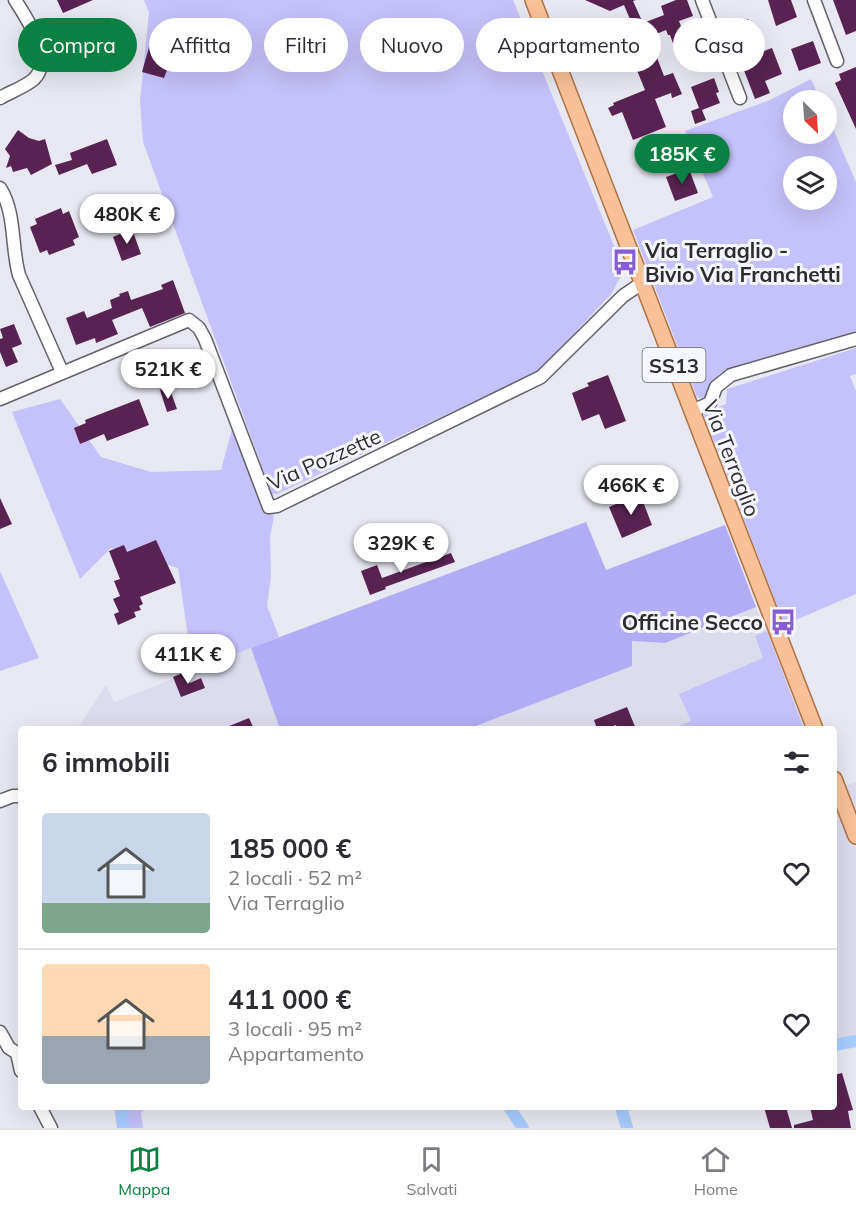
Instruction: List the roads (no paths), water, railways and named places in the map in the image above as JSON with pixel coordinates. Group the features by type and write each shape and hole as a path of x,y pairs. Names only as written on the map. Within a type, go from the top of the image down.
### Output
{"main road":[{"name":"Via Terraglio","path":"533,0 814,726"},
{"path":"837,798 856,836"}],"street":[{"path":"0,98 34,79 41,69 42,59 39,48 15,0"},
{"path":"702,0 740,98"},
{"path":"814,0 837,60"},
{"path":"0,188 9,206 15,261 19,275 62,372"},
{"name":"Via Pozzette","path":"0,399 189,320 199,328 205,339 269,507 278,506 540,377 623,296 642,283"},
{"path":"692,411 710,403 716,387 731,375 856,339"},
{"path":"0,801 18,796"},
{"path":"0,1032 9,1048 18,1052"},
{"path":"42,1110 51,1128"}],"waterway":[{"path":"837,1044 856,1041"},
{"path":"123,1110 124,1128"},
{"path":"511,1110 523,1128"},
{"path":"622,1110 627,1128"}],"place":[{"name":"Via Terraglio - Bivio Via Franchetti","path":"625,262"},
{"name":"Officine Secco","path":"783,622"}]}
